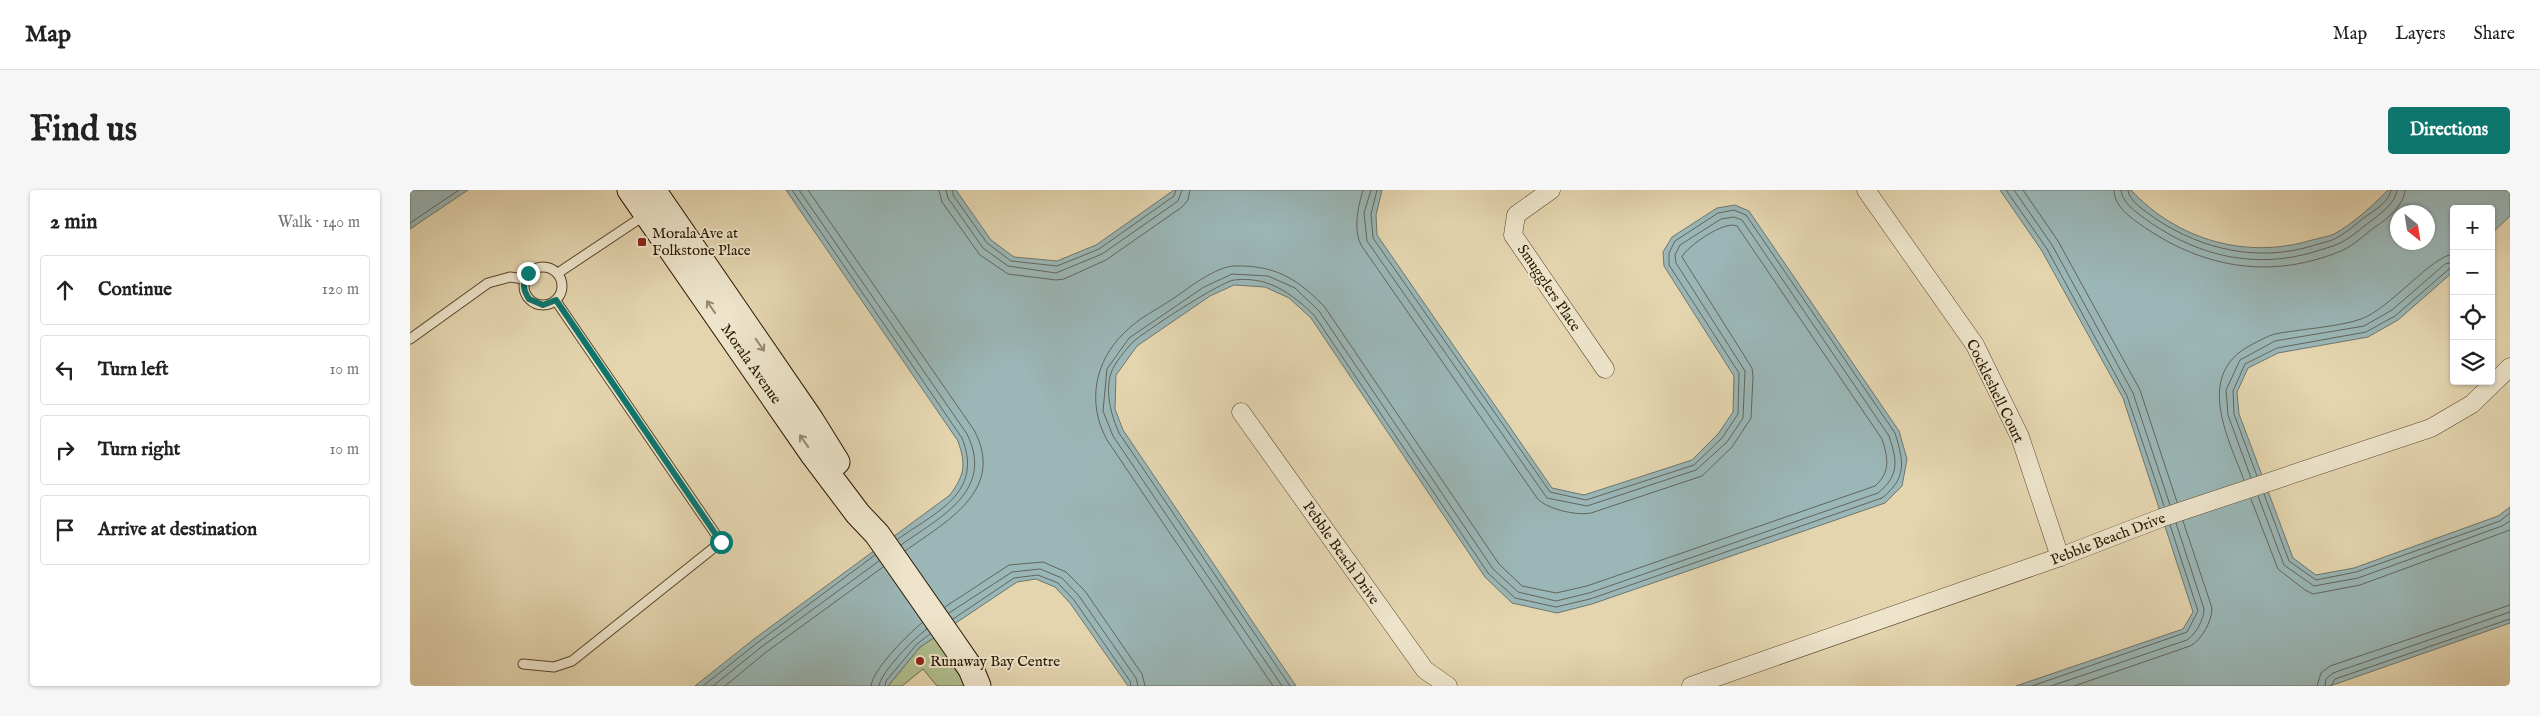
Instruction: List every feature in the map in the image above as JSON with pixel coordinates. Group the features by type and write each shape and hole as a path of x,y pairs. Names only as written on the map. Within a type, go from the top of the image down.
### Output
{"main road":[{"name":"Morala Avenue","path":"630,190 654,203 812,453 858,514 877,534 951,640 974,678 989,686"}],"street":[{"name":"Smugglers Place","path":"1551,190 1516,215 1513,235 1605,369"},
{"name":"Cockleshell Court","path":"1866,190 1975,345 2020,437 2060,557"},
{"name":"Pebble Beach Drive","path":"1691,686 2060,557 2160,518 2431,428 2472,404 2510,367"},
{"name":"Pebble Beach Drive","path":"1241,412 1424,670 1448,686"}],"lane":[{"path":"558,273 654,203"},
{"path":"540,266 552,268 558,273 563,287 556,300 543,305 529,299 524,289 524,279 533,268 540,266"},
{"path":"410,339 488,283 510,277 524,279"},
{"path":"523,664 554,667 572,661 721,542 556,300"}],"green space":[{"path":"938,635 966,686 937,686 923,669 902,686 888,686 920,647"}],"water":[{"path":"410,190 468,190 410,229"},
{"path":"786,190 956,190 991,240 1014,257 1057,261 1096,245 1174,190 1382,190 1376,215 1377,235 1552,488 1584,495 1692,460 1718,434 1733,412 1734,376 1664,266 1663,252 1672,237 1717,208 1735,205 1749,211 1899,431 1907,459 1902,486 1885,503 1592,604 1557,613 1512,603 1485,577 1311,318 1289,298 1265,287 1234,285 1210,296 1137,346 1116,375 1115,409 1123,430 1296,686 1128,686 1070,603 1055,587 1036,579 1017,582 920,647 888,686 695,686 754,639 950,495 959,481 963,469 958,441"},
{"path":"2000,190 2131,190 2149,207 2170,222 2191,233 2214,241 2238,246 2263,248 2287,246 2334,234 2356,219 2388,190 2510,190 2510,216 2495,230 2495,205 2450,205 2450,274 2398,320 2368,337 2278,353 2248,368 2237,392 2239,414 2293,558 2316,575 2354,568 2498,516 2510,507 2510,623 2330,686 2016,686 2183,629 2193,612 2123,398 2042,251"}],"place":[{"name":"Morala Ave at Folkstone Place","path":"642,242"},
{"name":"Runaway Bay Centre","path":"920,661"}],"route":[{"path":"528,273 524,279 525,294 536,304 550,304 556,300 721,542"}]}
